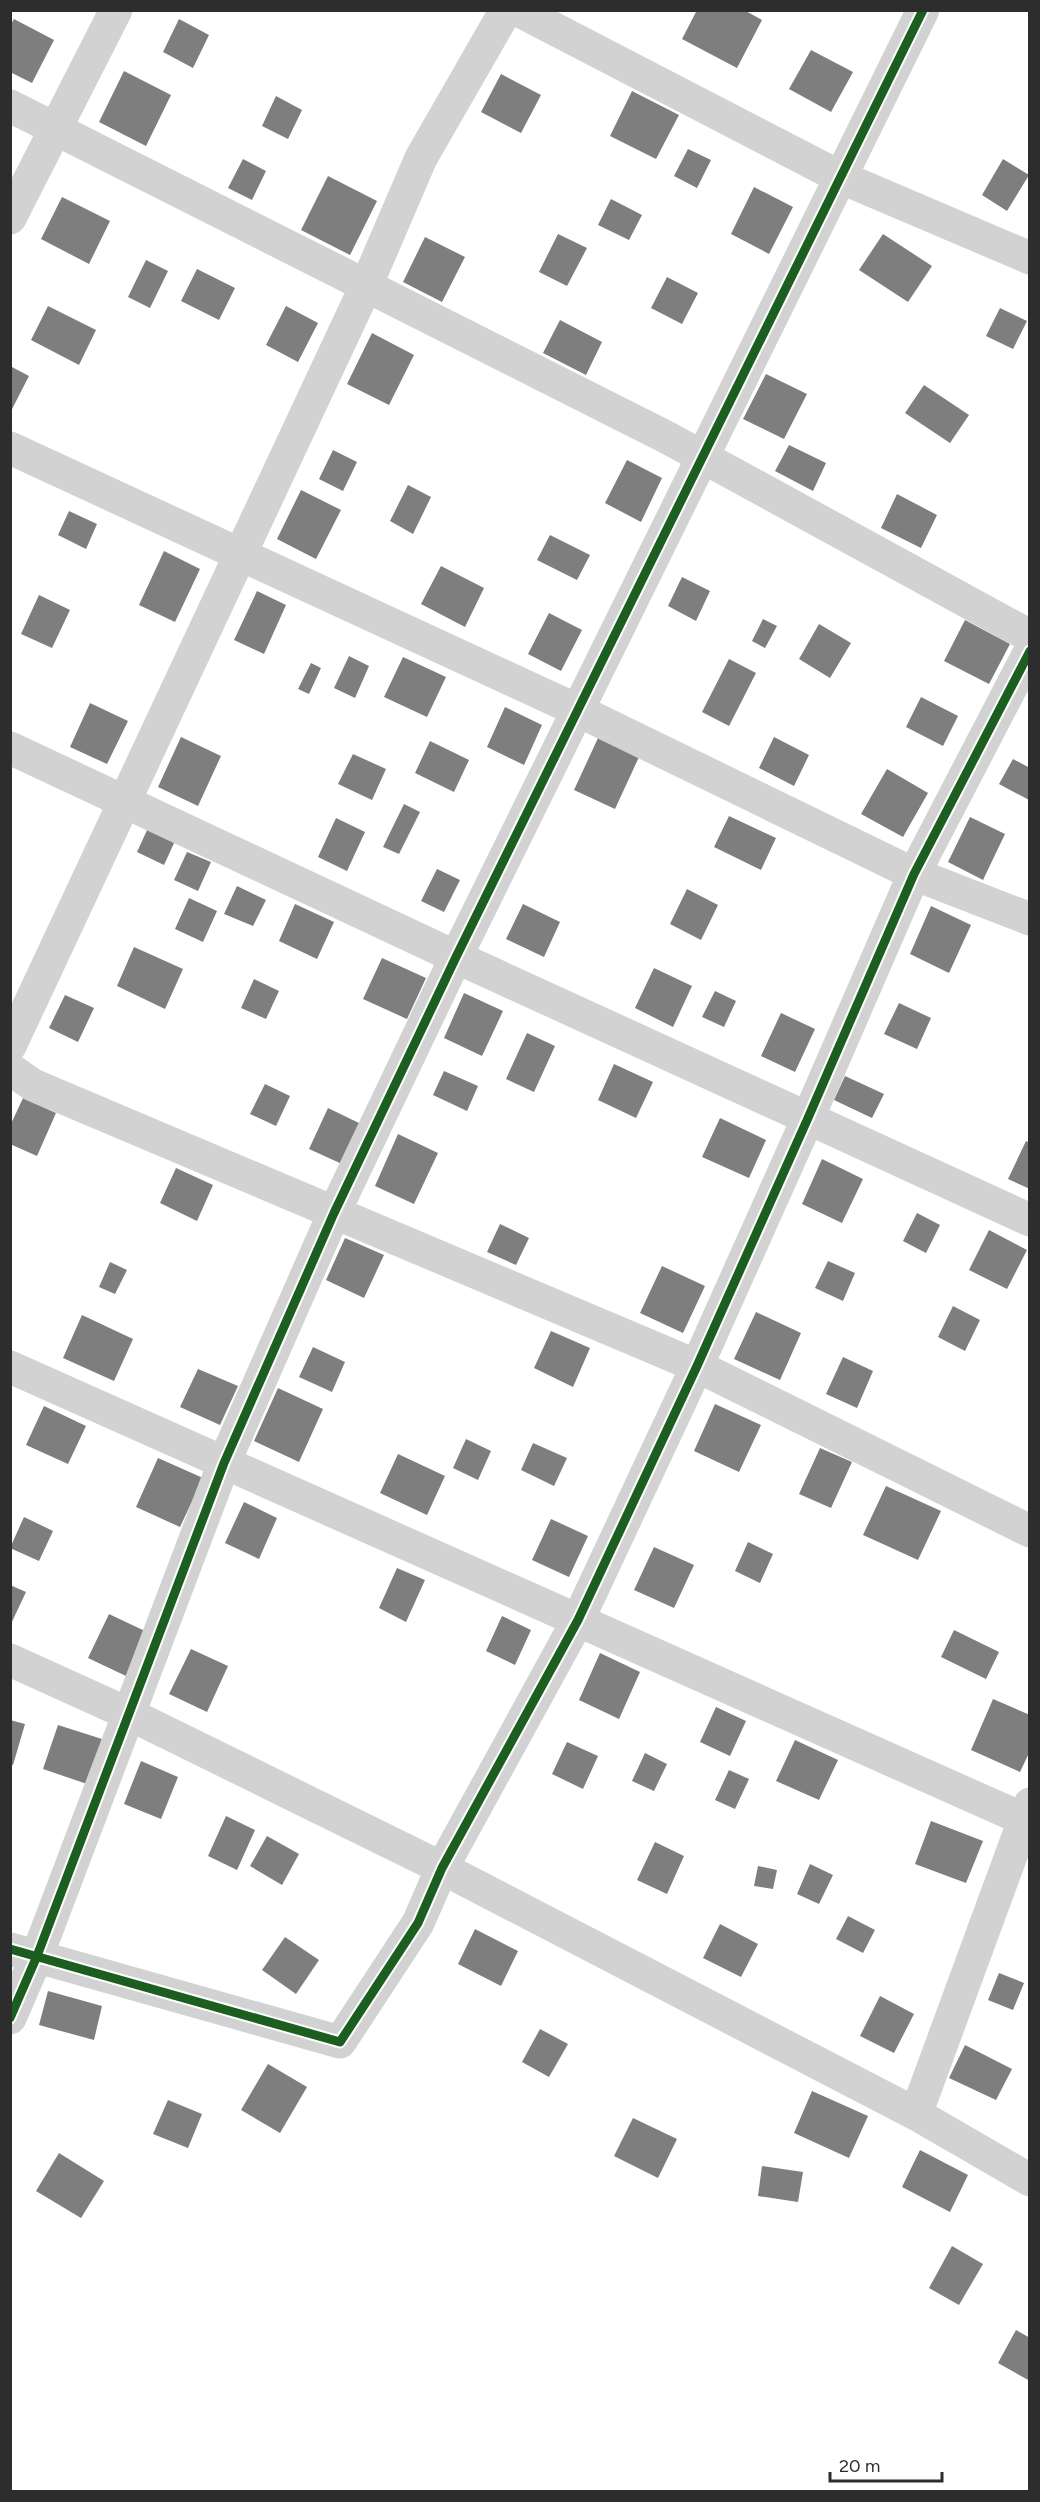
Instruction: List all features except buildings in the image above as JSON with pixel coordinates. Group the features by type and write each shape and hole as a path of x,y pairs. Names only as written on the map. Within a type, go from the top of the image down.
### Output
{"street":[{"path":"10,218 116,10"},
{"path":"10,1046 366,286 422,158 506,10"},
{"path":"518,10 840,177 1029,258"},
{"path":"10,2018 24,1952 129,1714 224,1463 334,1213 456,957 923,10"},
{"path":"10,105 704,457 1029,636"},
{"path":"10,448 579,711 914,874 1029,920"},
{"path":"24,1952 340,2042 418,1923 442,1868 578,1620 697,1366 914,874 1029,651"},
{"path":"10,748 456,957 1029,1220"},
{"path":"10,1069 33,1085 697,1366 1029,1531"},
{"path":"10,1367 578,1620 1027,1815 916,2114"},
{"path":"10,1660 129,1714 442,1868 916,2114 1029,2180"}],"cycle path":[{"path":"10,2018 37,1956 224,1463 334,1213 456,957 923,10"},
{"path":"10,1949 340,2042 418,1923 442,1868 578,1620 697,1366 914,874 1030,651"}]}
